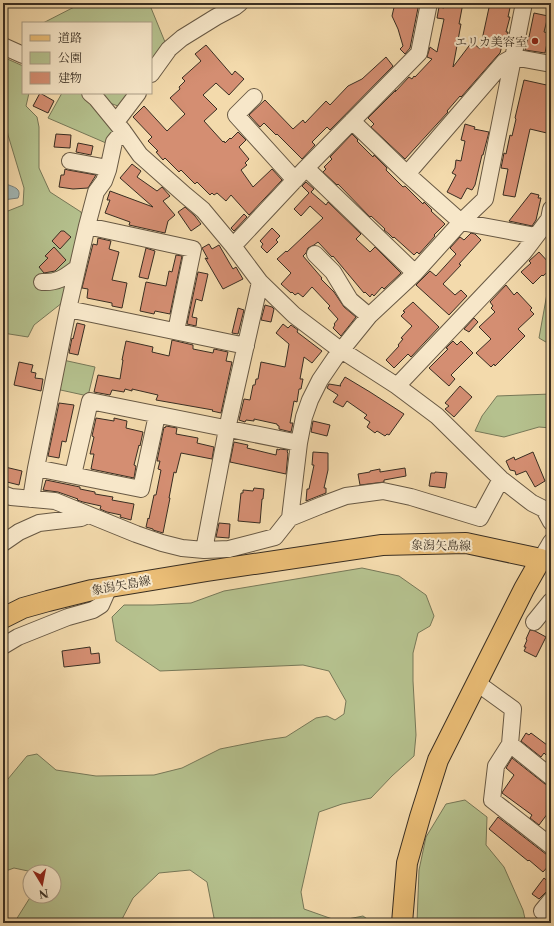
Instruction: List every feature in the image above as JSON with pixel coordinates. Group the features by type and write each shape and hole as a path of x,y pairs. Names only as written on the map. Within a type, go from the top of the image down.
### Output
{"main road":[{"name":"象潟矢島線","path":"3,618 23,608 92,590 382,545 466,543 546,561"},
{"path":"402,923 407,864 438,760 524,588 546,561"}],"street":[{"path":"152,73 169,49 182,38 240,3"},
{"path":"233,246 306,168 419,53 429,3"},
{"path":"290,518 299,443 304,417 310,400 320,380 341,349 369,316 415,273 461,222 485,199 524,3"},
{"path":"3,46 22,55"},
{"path":"407,174 504,62 513,57 551,64"},
{"path":"91,94 140,154 203,210 260,282 294,315 341,349 397,386 437,416 500,479 532,503 544,509 551,522"},
{"path":"31,498 68,309 87,226 96,192 104,181 119,127 137,94"},
{"path":"254,97 236,116 295,180"},
{"path":"352,121 407,174 461,222 536,236"},
{"path":"70,161 108,168"},
{"path":"306,168 415,273"},
{"path":"397,386 524,252 549,219 551,209"},
{"path":"87,226 193,249 176,331"},
{"path":"315,254 333,272 350,300 369,316"},
{"path":"42,282 60,280 77,268"},
{"path":"204,550 227,429 260,282"},
{"path":"68,309 246,346"},
{"path":"73,475 90,402 299,443"},
{"path":"36,468 141,489 157,415"},
{"path":"3,494 11,497 55,501 87,515 162,543 182,548 204,550 229,549 275,537 290,518 346,496 383,491 411,497 480,518 500,479"},
{"path":"3,543 19,532 39,523 81,518 87,515"},
{"path":"546,561 551,542"},
{"path":"3,646 18,637 68,617 93,610 101,605 108,587"},
{"path":"534,622 551,601"},
{"path":"477,683 513,708 510,744 496,766 492,800 551,846"},
{"path":"510,744 551,777"},
{"path":"551,900 542,911 551,918"}],"green space":[{"path":"82,3 149,3 165,42 152,62 152,22 45,22"},
{"path":"3,57 22,66 22,94 29,94 26,106 37,117 39,127 39,168 50,192 81,212 84,222 67,299 34,325 28,337 3,333 3,213 23,205 24,188 8,135 3,109"},
{"path":"61,94 81,94 91,101 115,131 106,143 48,118"},
{"path":"101,94 129,94 118,106 107,102"},
{"path":"551,283 551,345 539,338 548,288"},
{"path":"63,360 95,367 88,396 56,389"},
{"path":"551,394 551,428 539,427 504,437 475,431 482,416 497,396"},
{"path":"362,568 399,576 426,595 434,616 430,626 418,633 413,653 416,735 414,756 371,798 342,804 319,812 301,892 304,909 338,921 363,916 373,923 215,923 207,882 190,870 159,873 133,898 120,923 14,923 26,904 62,904 62,864 22,864 22,870 14,868 3,872 3,785 27,756 37,754 56,770 96,776 154,775 182,768 220,749 286,737 316,718 327,716 335,720 344,714 346,701 329,671 303,665 160,671 116,641 112,617 124,605 191,603 224,591"},
{"path":"465,800 487,817 486,845 504,867 523,910 526,923 417,923 419,870 426,837 446,804"}],"shaded area":[{"path":"3,182 15,187 19,191 18,198 3,200"}],"building":[{"path":"395,3 419,3 410,48 405,54 400,49 403,46 392,16"},
{"path":"450,3 463,3 459,24 461,24 453,67 472,42 480,49 490,3 511,3 508,17 510,17 506,32 508,32 506,42 503,42 500,53 405,159 371,127 374,124 368,118 409,77 412,79 414,76 415,77 432,59 427,57 430,47 437,52 444,19 437,18 439,7 444,8 444,5 449,6"},
{"path":"534,13 548,16 544,32 549,33 545,53 525,50"},
{"path":"206,45 232,75 235,71 244,79 229,95 216,83 203,95 217,109 204,121 225,143 238,132 246,140 239,147 249,159 245,163 247,165 241,170 253,187 272,169 282,180 249,215 231,195 226,201 217,193 214,195 212,193 210,195 197,182 195,184 181,170 179,172 165,158 163,160 156,152 158,151 148,141 152,137 133,117 144,106 167,131 185,114 170,98 180,89 179,87 185,81 182,78 201,61 195,54"},
{"path":"386,57 393,66 330,130 327,127 312,142 315,145 302,159 264,123 260,127 249,115 265,100 293,129 303,120 305,123 326,101 330,105 348,86 362,79"},
{"path":"524,80 551,86 551,134 530,129 515,197 503,195 508,169 501,168 510,135 512,136"},
{"path":"39,94 54,101 48,113 33,106"},
{"path":"465,124 475,127 474,129 489,132 475,185 472,190 467,188 461,199 447,192 456,175 452,173 455,168 456,160 461,161 465,141 461,140"},
{"path":"56,134 71,135 70,148 54,147"},
{"path":"352,134 373,157 374,155 387,168 386,170 403,187 405,186 423,204 424,202 445,224 419,254 417,252 414,255 394,237 393,238 338,184 337,185 323,172 326,169 324,167 332,159 330,157"},
{"path":"78,143 93,146 91,155 76,152"},
{"path":"132,164 141,171 137,177 157,191 162,187 170,196 163,201 175,215 168,221 165,233 129,225 130,222 105,213 110,200 107,200 110,191 153,207 120,178"},
{"path":"65,169 96,175 88,188 73,189 59,187 61,175 64,175"},
{"path":"306,182 314,189 311,192 326,205 328,202 361,234 356,239 370,252 375,247 401,273 384,289 382,287 374,296 372,294 370,297 365,292 364,293 333,256 332,257 318,242 308,248 303,256 322,278 321,279 334,292 344,307 356,317 341,336 333,328 338,319 328,308 330,306 312,287 303,297 298,293 295,295 292,292 291,293 281,284 291,273 277,259 286,251 287,252 323,218 310,206 301,216 294,209 309,193 302,186"},
{"path":"531,193 539,195 538,198 541,198 536,220 532,226 509,221"},
{"path":"185,207 201,224 191,231 178,212"},
{"path":"244,214 247,217 234,231 231,228"},
{"path":"272,228 280,236 276,240 278,242 267,253 261,247 263,244 260,241"},
{"path":"61,231 64,231 71,237 60,249 52,241"},
{"path":"471,233 475,234 481,240 459,264 461,265 443,284 455,295 461,290 467,296 449,315 416,285 430,271 436,276 456,254 450,248 460,237 464,240"},
{"path":"98,238 111,241 109,249 119,252 112,280 127,283 122,308 112,306 112,303 87,298 88,289 82,288 93,244 97,245"},
{"path":"209,244 212,249 219,245 233,269 236,267 243,279 223,289 205,258 208,259 202,248"},
{"path":"54,247 66,260 55,271 44,273 39,267 48,258 45,256"},
{"path":"146,248 155,251 148,279 139,277"},
{"path":"539,252 551,265 551,269 533,284 521,272 531,263 529,261"},
{"path":"176,255 182,256 170,314 155,311 154,314 140,311 146,282 166,286 169,271 172,272"},
{"path":"198,272 208,274 202,301 196,299 192,317 197,318 196,326 187,324"},
{"path":"506,285 514,295 517,292 532,308 530,310 534,314 518,329 525,336 495,366 494,364 491,367 476,353 491,339 479,327 495,312 491,308 493,306 490,302"},
{"path":"413,302 439,327 411,357 408,354 394,368 386,360 399,346 398,345 403,339 401,338 412,326 401,316 405,312 403,311"},
{"path":"265,305 274,309 271,322 261,320"},
{"path":"238,308 244,310 238,334 232,333"},
{"path":"474,318 478,322 469,332 464,329"},
{"path":"77,323 85,325 78,355 69,353"},
{"path":"283,324 288,328 291,325 298,330 297,332 322,351 312,363 304,357 300,379 303,379 301,389 299,389 297,402 294,401 290,423 293,423 291,432 279,429 277,424 254,419 254,421 246,420 245,422 239,420 244,399 250,400 253,385 255,385 256,379 258,379 261,362 285,367 289,344 276,333"},
{"path":"172,340 193,345 193,349 213,353 214,349 228,352 226,361 232,362 221,413 212,411 213,410 156,400 158,395 132,389 132,391 125,389 124,392 112,390 110,395 94,392 98,375 120,379 126,341 153,347 152,352 169,356"},
{"path":"453,341 457,345 461,341 473,353 451,375 455,379 449,386 429,368 448,349 446,348"},
{"path":"19,362 33,365 31,372 36,373 35,378 43,379 41,391 14,385"},
{"path":"345,377 404,414 389,435 387,434 385,436 377,431 375,433 367,427 370,422 364,418 367,415 347,401 343,407 333,402 338,395 327,388 329,384 341,386 340,385"},
{"path":"460,386 472,397 454,417 445,409 449,406 445,403"},
{"path":"59,403 74,405 66,442 62,441 59,458 48,456"},
{"path":"96,418 114,421 114,418 127,421 126,428 143,432 134,465 136,466 134,478 91,469 94,454 90,454"},
{"path":"313,421 330,425 327,436 311,432"},
{"path":"166,426 177,428 176,434 198,438 197,443 214,447 212,459 181,453 176,473 174,472 163,533 146,527 154,495 156,495 161,470 158,469 160,461 157,461 164,427 165,428"},
{"path":"234,442 248,445 247,448 276,455 277,449 288,450 286,474 230,462"},
{"path":"313,452 328,453 328,470 324,488 326,488 326,493 306,501 307,489 309,489 314,465 312,465"},
{"path":"533,452 545,481 535,487 526,471 516,475 515,471 510,470 506,461 514,457 515,460"},
{"path":"5,467 22,471 19,485 3,481"},
{"path":"405,468 406,476 384,480 384,482 360,485 358,474 380,469 380,472"},
{"path":"431,473 447,473 445,488 429,486"},
{"path":"46,480 80,487 80,489 95,492 95,494 113,497 112,500 134,504 131,520 120,517 121,515 100,509 101,506 83,502 58,492 43,490"},
{"path":"254,488 264,489 260,523 238,521 241,493 243,493 243,490 253,491"},
{"path":"219,523 230,524 229,538 216,537"},
{"path":"530,630 546,637 536,657 524,651 526,647 524,647 527,640 526,639"},
{"path":"90,647 91,654 99,653 100,663 64,667 62,651"},
{"path":"526,733 529,735 531,733 551,748 546,755 544,753 541,757 521,741"},
{"path":"512,758 545,784 551,786 551,809 539,825 530,818 532,815 502,793 514,775 506,768"},
{"path":"498,817 551,858 551,863 543,872 489,829"},
{"path":"544,878 551,884 551,891 547,891 539,899 532,894"}],"place":[{"name":"エリカ美容室","path":"535,41"}]}
